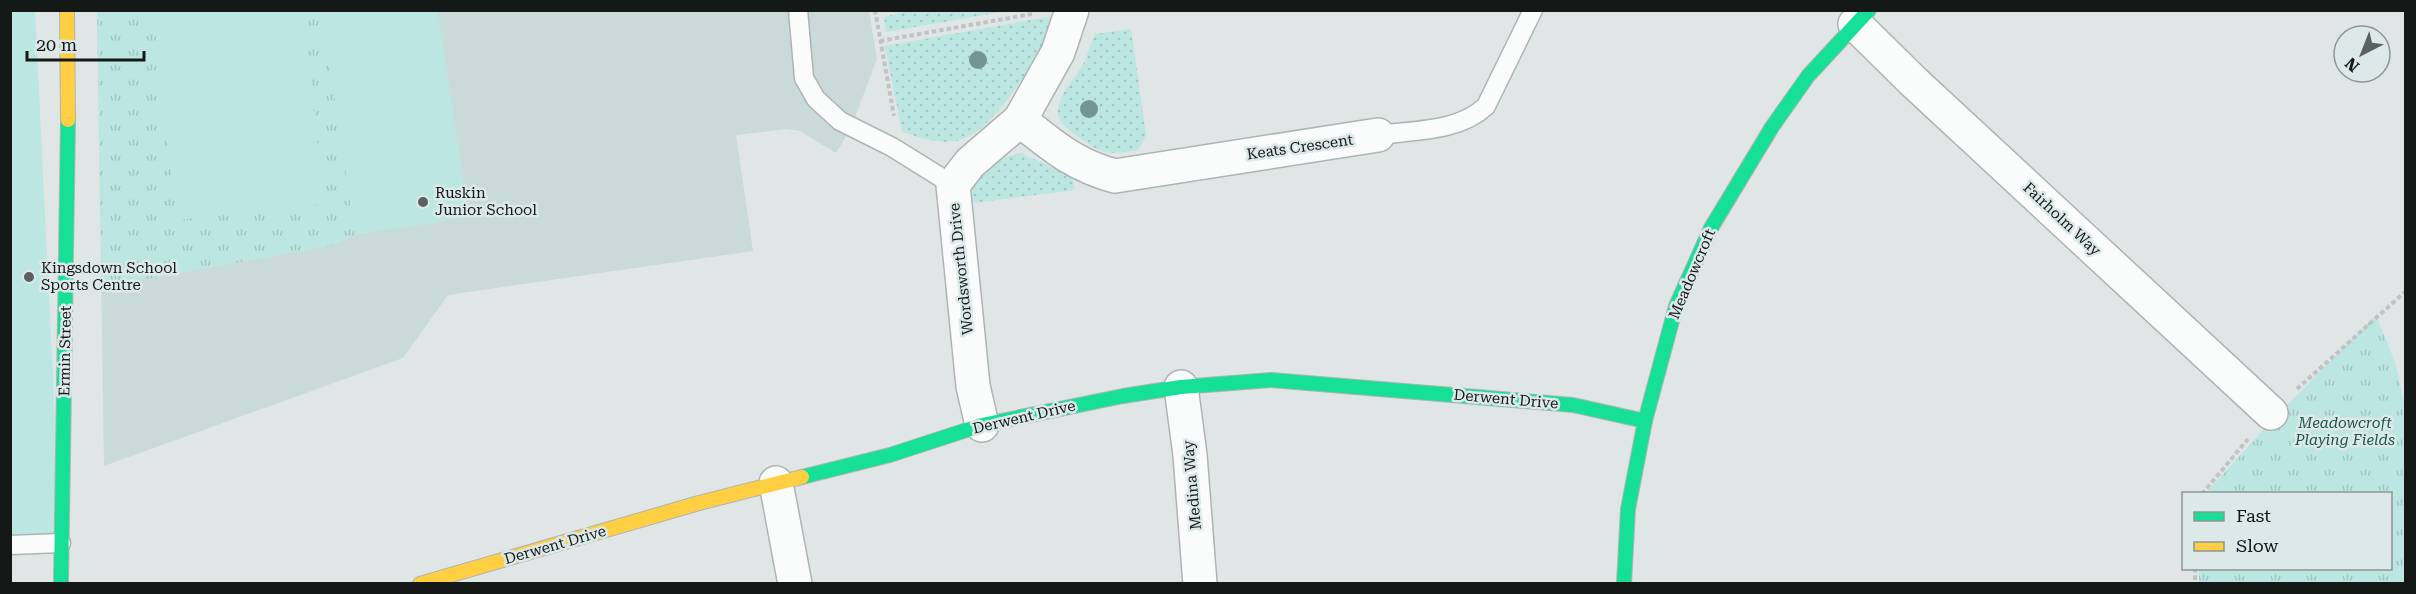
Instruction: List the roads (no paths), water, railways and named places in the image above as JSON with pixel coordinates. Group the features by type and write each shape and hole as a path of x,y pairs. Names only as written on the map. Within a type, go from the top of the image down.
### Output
{"street":[{"name":"Ermin Street","path":"61,584 69,180 67,10"},
{"name":"Wordsworth Drive","path":"982,425 973,386 953,185 970,163 1020,120 1058,52 1072,10"},
{"name":"Fairholm Way","path":"1862,17 1915,83 2271,413"},
{"name":"Meadowcroft","path":"1624,584 1628,509 1645,421 1676,306 1711,228 1744,170 1796,93 1862,17"},
{"name":"Keats Crescent","path":"1020,120 1057,149 1089,169 1115,176 1378,135"},
{"name":"Derwent Drive","path":"420,584 776,483 890,455 982,425 1124,396 1181,387 1271,380 1573,405 1645,421"},
{"name":"Medina Way","path":"1181,387 1190,454 1200,584"},
{"path":"776,483 795,584"}],"lane":[{"path":"798,10 804,78 816,99 840,121 892,147 953,185"},
{"name":"Keats Crescent","path":"1378,135 1464,122 1479,112 1486,106 1533,10"},
{"path":"10,545 61,543"}],"place":[{"name":"Ruskin Junior School","path":"423,202"},
{"name":"Kingsdown School Sports Centre","path":"29,277"}],"park label":[{"name":"Meadowcroft Playing Fields","path":"2345,432"}]}
